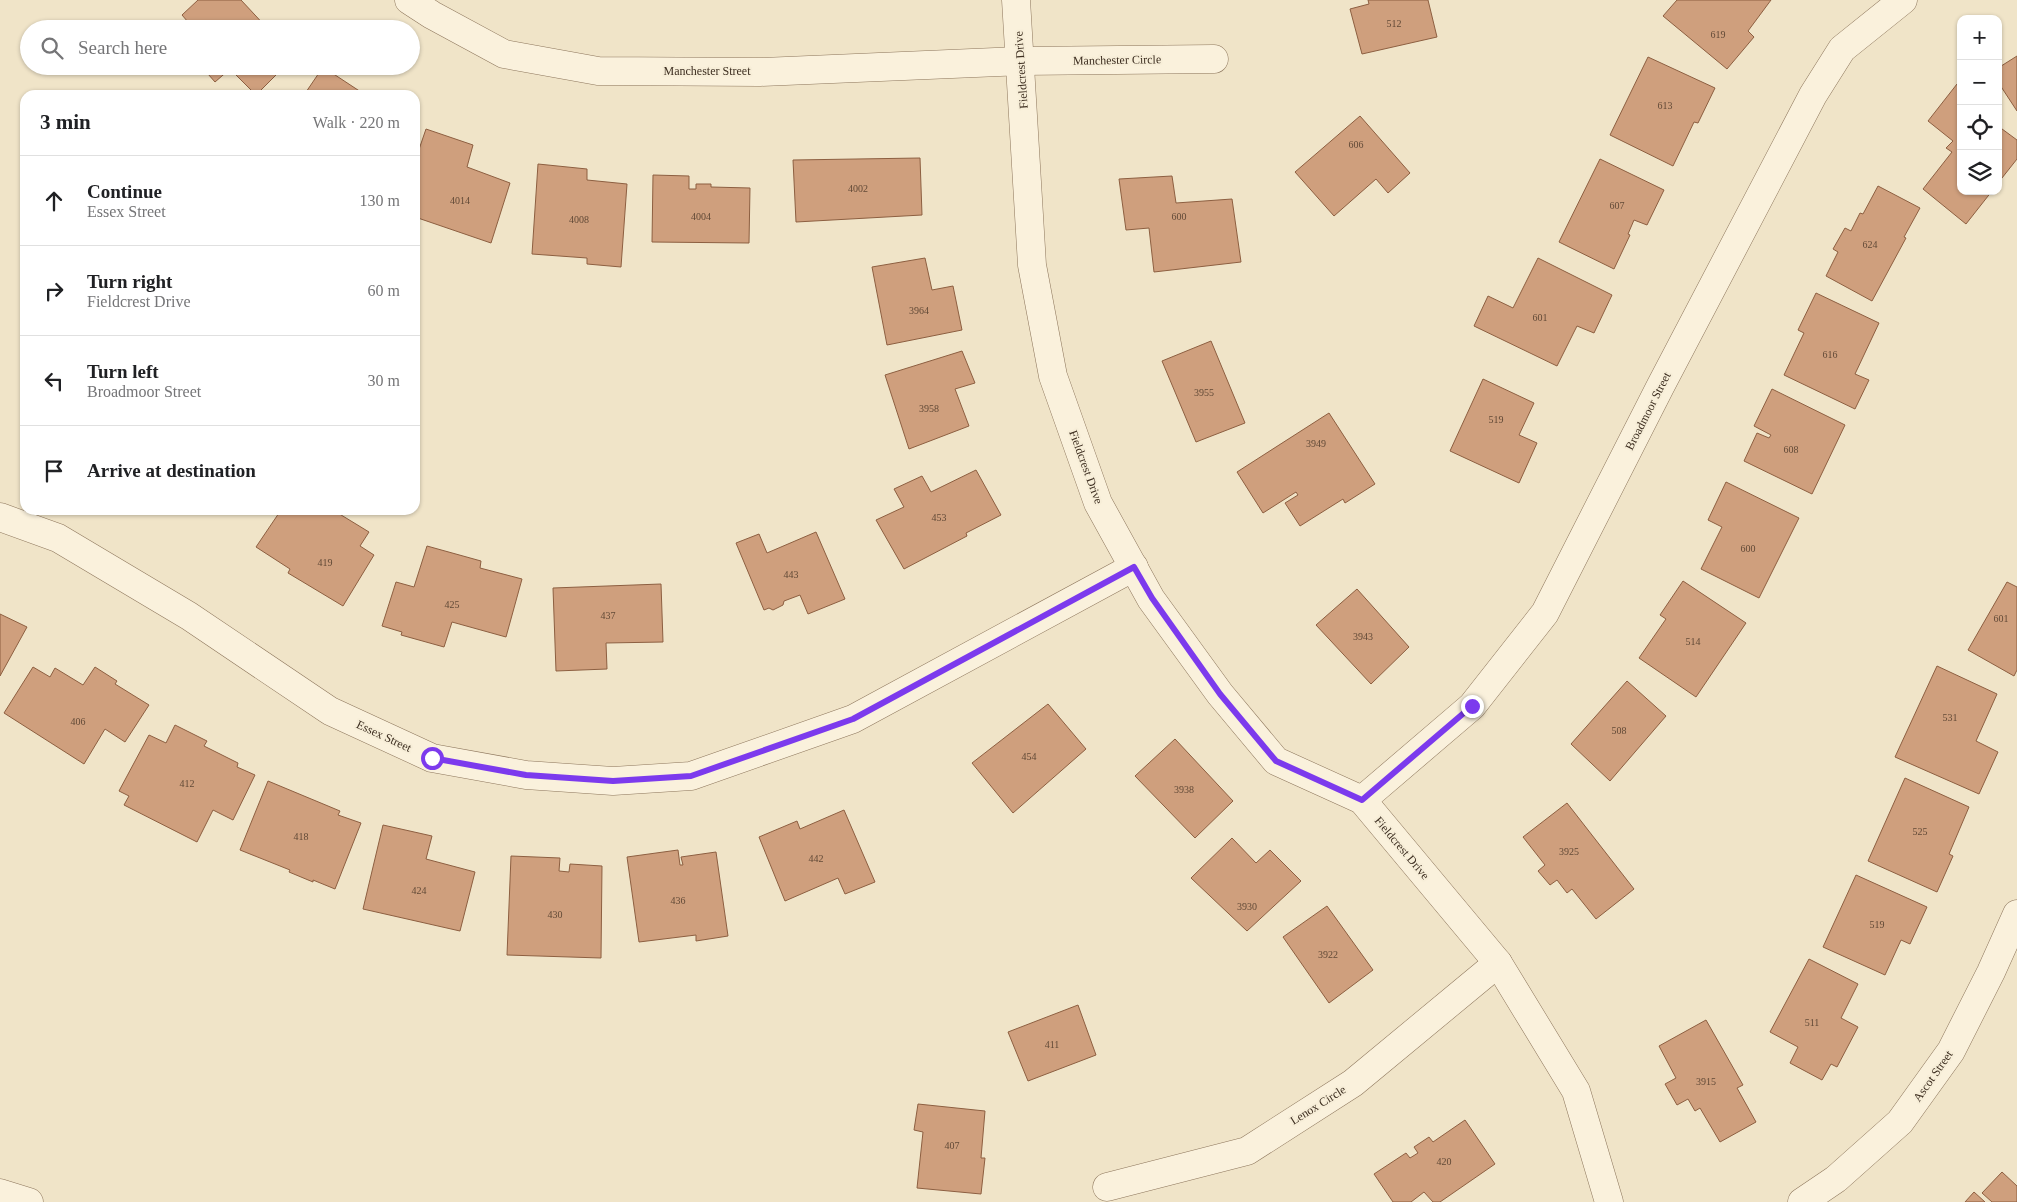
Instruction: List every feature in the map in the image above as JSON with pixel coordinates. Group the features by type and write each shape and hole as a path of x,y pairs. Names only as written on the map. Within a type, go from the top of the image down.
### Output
{"street":[{"name":"Manchester Street","path":"409,0 432,15 504,54 598,70 760,72 1021,61"},
{"name":"Fieldcrest Drive","path":"1016,0 1032,265 1053,376 1098,503 1152,598 1220,694 1276,761 1362,800 1498,963 1576,1091 1609,1202"},
{"name":"Broadmoor Street","path":"1362,800 1472,706 1545,612 1660,387 1813,96 1842,49 1903,0"},
{"name":"Manchester Circle","path":"1021,61 1214,59"},
{"name":"Essex Street","path":"0,517 58,538 189,616 330,711 432,758 526,775 613,781 691,776 853,719 1134,567"},
{"name":"Ascot Street","path":"1802,1202 1836,1179 1900,1122 1951,1051 1992,972 2017,914"},
{"name":"Lenox Circle","path":"1106,1186 1247,1151 1354,1083 1498,963"},
{"path":"0,1193 29,1202"}],"building":[{"path":"198,0 241,0 260,20 186,20 182,15"},
{"path":"1368,0 1428,0 1437,37 1362,54 1350,9 1369,4"},
{"path":"1677,0 1771,0 1748,31 1754,37 1727,69 1663,16"},
{"path":"2017,56 2017,111 2002,88 2002,65"},
{"path":"1648,57 1715,88 1698,123 1694,122 1673,166 1610,135"},
{"path":"209,75 223,75 215,82"},
{"path":"236,75 276,75 261,90 251,90"},
{"path":"318,75 335,75 358,90 307,90"},
{"path":"1957,84 1957,195 1989,195 1966,224 1923,189 1952,152 1946,148 1953,141 1928,121"},
{"path":"1360,116 1410,173 1388,193 1376,179 1334,216 1295,172"},
{"path":"426,129 473,145 467,167 510,183 491,243 420,219 420,146"},
{"path":"2002,129 2017,140 2017,159 2002,178"},
{"path":"920,158 922,215 796,222 793,160"},
{"path":"1600,159 1664,190 1647,225 1634,220 1628,234 1630,235 1614,269 1559,242"},
{"path":"538,164 587,169 587,180 627,184 621,267 587,264 587,258 532,254"},
{"path":"653,175 689,176 689,189 696,189 696,184 711,184 711,187 750,188 749,243 652,242"},
{"path":"1172,176 1176,203 1232,199 1241,262 1154,272 1149,228 1126,230 1119,179"},
{"path":"1878,186 1920,208 1872,301 1826,276 1838,252 1833,249 1845,228 1851,231 1860,213 1863,214"},
{"path":"925,258 932,290 953,286 962,330 887,345 872,267"},
{"path":"1538,258 1612,295 1594,333 1577,326 1557,366 1474,326 1488,296 1513,308"},
{"path":"1816,293 1879,323 1855,374 1869,380 1855,409 1784,375 1804,333 1798,330"},
{"path":"1211,341 1245,423 1196,442 1162,361"},
{"path":"962,351 975,383 955,389 969,426 909,449 885,375"},
{"path":"1483,379 1534,403 1519,435 1537,443 1519,483 1450,451"},
{"path":"1772,389 1845,425 1812,494 1744,461 1757,433 1769,438 1771,435 1754,426"},
{"path":"1329,413 1375,484 1345,503 1343,499 1300,526 1285,503 1298,495 1296,492 1263,513 1237,472"},
{"path":"976,470 1001,515 966,533 967,536 904,569 876,520 904,507 894,489 922,476 931,492"},
{"path":"1726,482 1799,518 1759,598 1701,569 1722,527 1708,520"},
{"path":"278,515 341,515 369,532 360,546 374,555 343,606 288,573 290,569 256,547"},
{"path":"816,532 845,599 808,614 800,595 784,601 783,605 773,610 769,608 764,610 736,543 759,534 767,553"},
{"path":"427,546 481,561 480,568 522,579 506,637 452,622 444,647 401,635 402,632 382,626 396,582 414,587"},
{"path":"1683,581 1746,623 1696,697 1639,658 1666,619 1660,615"},
{"path":"2007,582 2017,587 2017,670 2014,676 1968,650"},
{"path":"661,584 663,642 606,643 607,669 556,671 553,588"},
{"path":"1357,589 1409,647 1371,684 1316,625"},
{"path":"0,614 27,627 0,676"},
{"path":"1937,666 1997,694 1976,741 1998,752 1979,794 1895,757"},
{"path":"33,667 50,677 55,668 83,685 95,667 117,681 115,684 149,705 125,742 105,729 84,764 4,713"},
{"path":"1627,681 1666,716 1610,781 1571,744"},
{"path":"1048,704 1086,749 1013,813 972,763"},
{"path":"175,725 207,741 204,746 238,763 237,767 255,775 233,820 213,810 197,842 124,805 129,796 119,791 149,735 166,743"},
{"path":"1175,739 1233,801 1195,838 1135,776"},
{"path":"1905,778 1969,807 1949,854 1953,856 1937,892 1868,861"},
{"path":"268,781 340,811 338,815 361,823 335,889 313,880 313,882 289,872 290,870 240,850"},
{"path":"1567,803 1634,889 1596,919 1572,889 1567,893 1557,880 1550,885 1538,871 1545,865 1523,837"},
{"path":"844,810 875,882 845,894 838,878 785,901 759,837 797,821 800,829"},
{"path":"383,825 432,836 426,859 475,872 460,931 363,909"},
{"path":"1232,838 1256,863 1270,850 1301,881 1247,931 1191,878"},
{"path":"678,850 680,865 683,865 681,857 716,852 728,936 696,941 696,935 639,942 627,857"},
{"path":"511,856 560,858 559,871 569,872 570,864 602,866 601,958 507,955"},
{"path":"1856,875 1927,907 1910,944 1901,940 1885,975 1823,947"},
{"path":"1327,906 1373,970 1329,1003 1283,937"},
{"path":"1809,959 1858,984 1841,1018 1858,1027 1837,1067 1831,1064 1822,1080 1790,1063 1798,1047 1770,1032"},
{"path":"1078,1005 1096,1055 1028,1081 1008,1032"},
{"path":"1706,1020 1743,1085 1737,1088 1756,1122 1720,1142 1700,1108 1695,1111 1688,1099 1677,1105 1665,1084 1676,1078 1659,1046"},
{"path":"918,1104 985,1111 981,1158 985,1158 981,1194 917,1188 923,1132 914,1130"},
{"path":"1465,1120 1495,1164 1440,1202 1433,1202 1424,1192 1411,1202 1393,1202 1374,1174 1406,1153 1410,1158 1418,1153 1414,1147 1429,1137 1433,1142"},
{"path":"2002,1172 2017,1186 2017,1202 1992,1202 1982,1193"},
{"path":"1974,1192 1985,1202 1965,1202"}],"route":[{"path":"432,758 526,775 613,781 691,776 853,719 1134,567 1152,598 1220,694 1276,761 1362,800 1472,706"}]}
